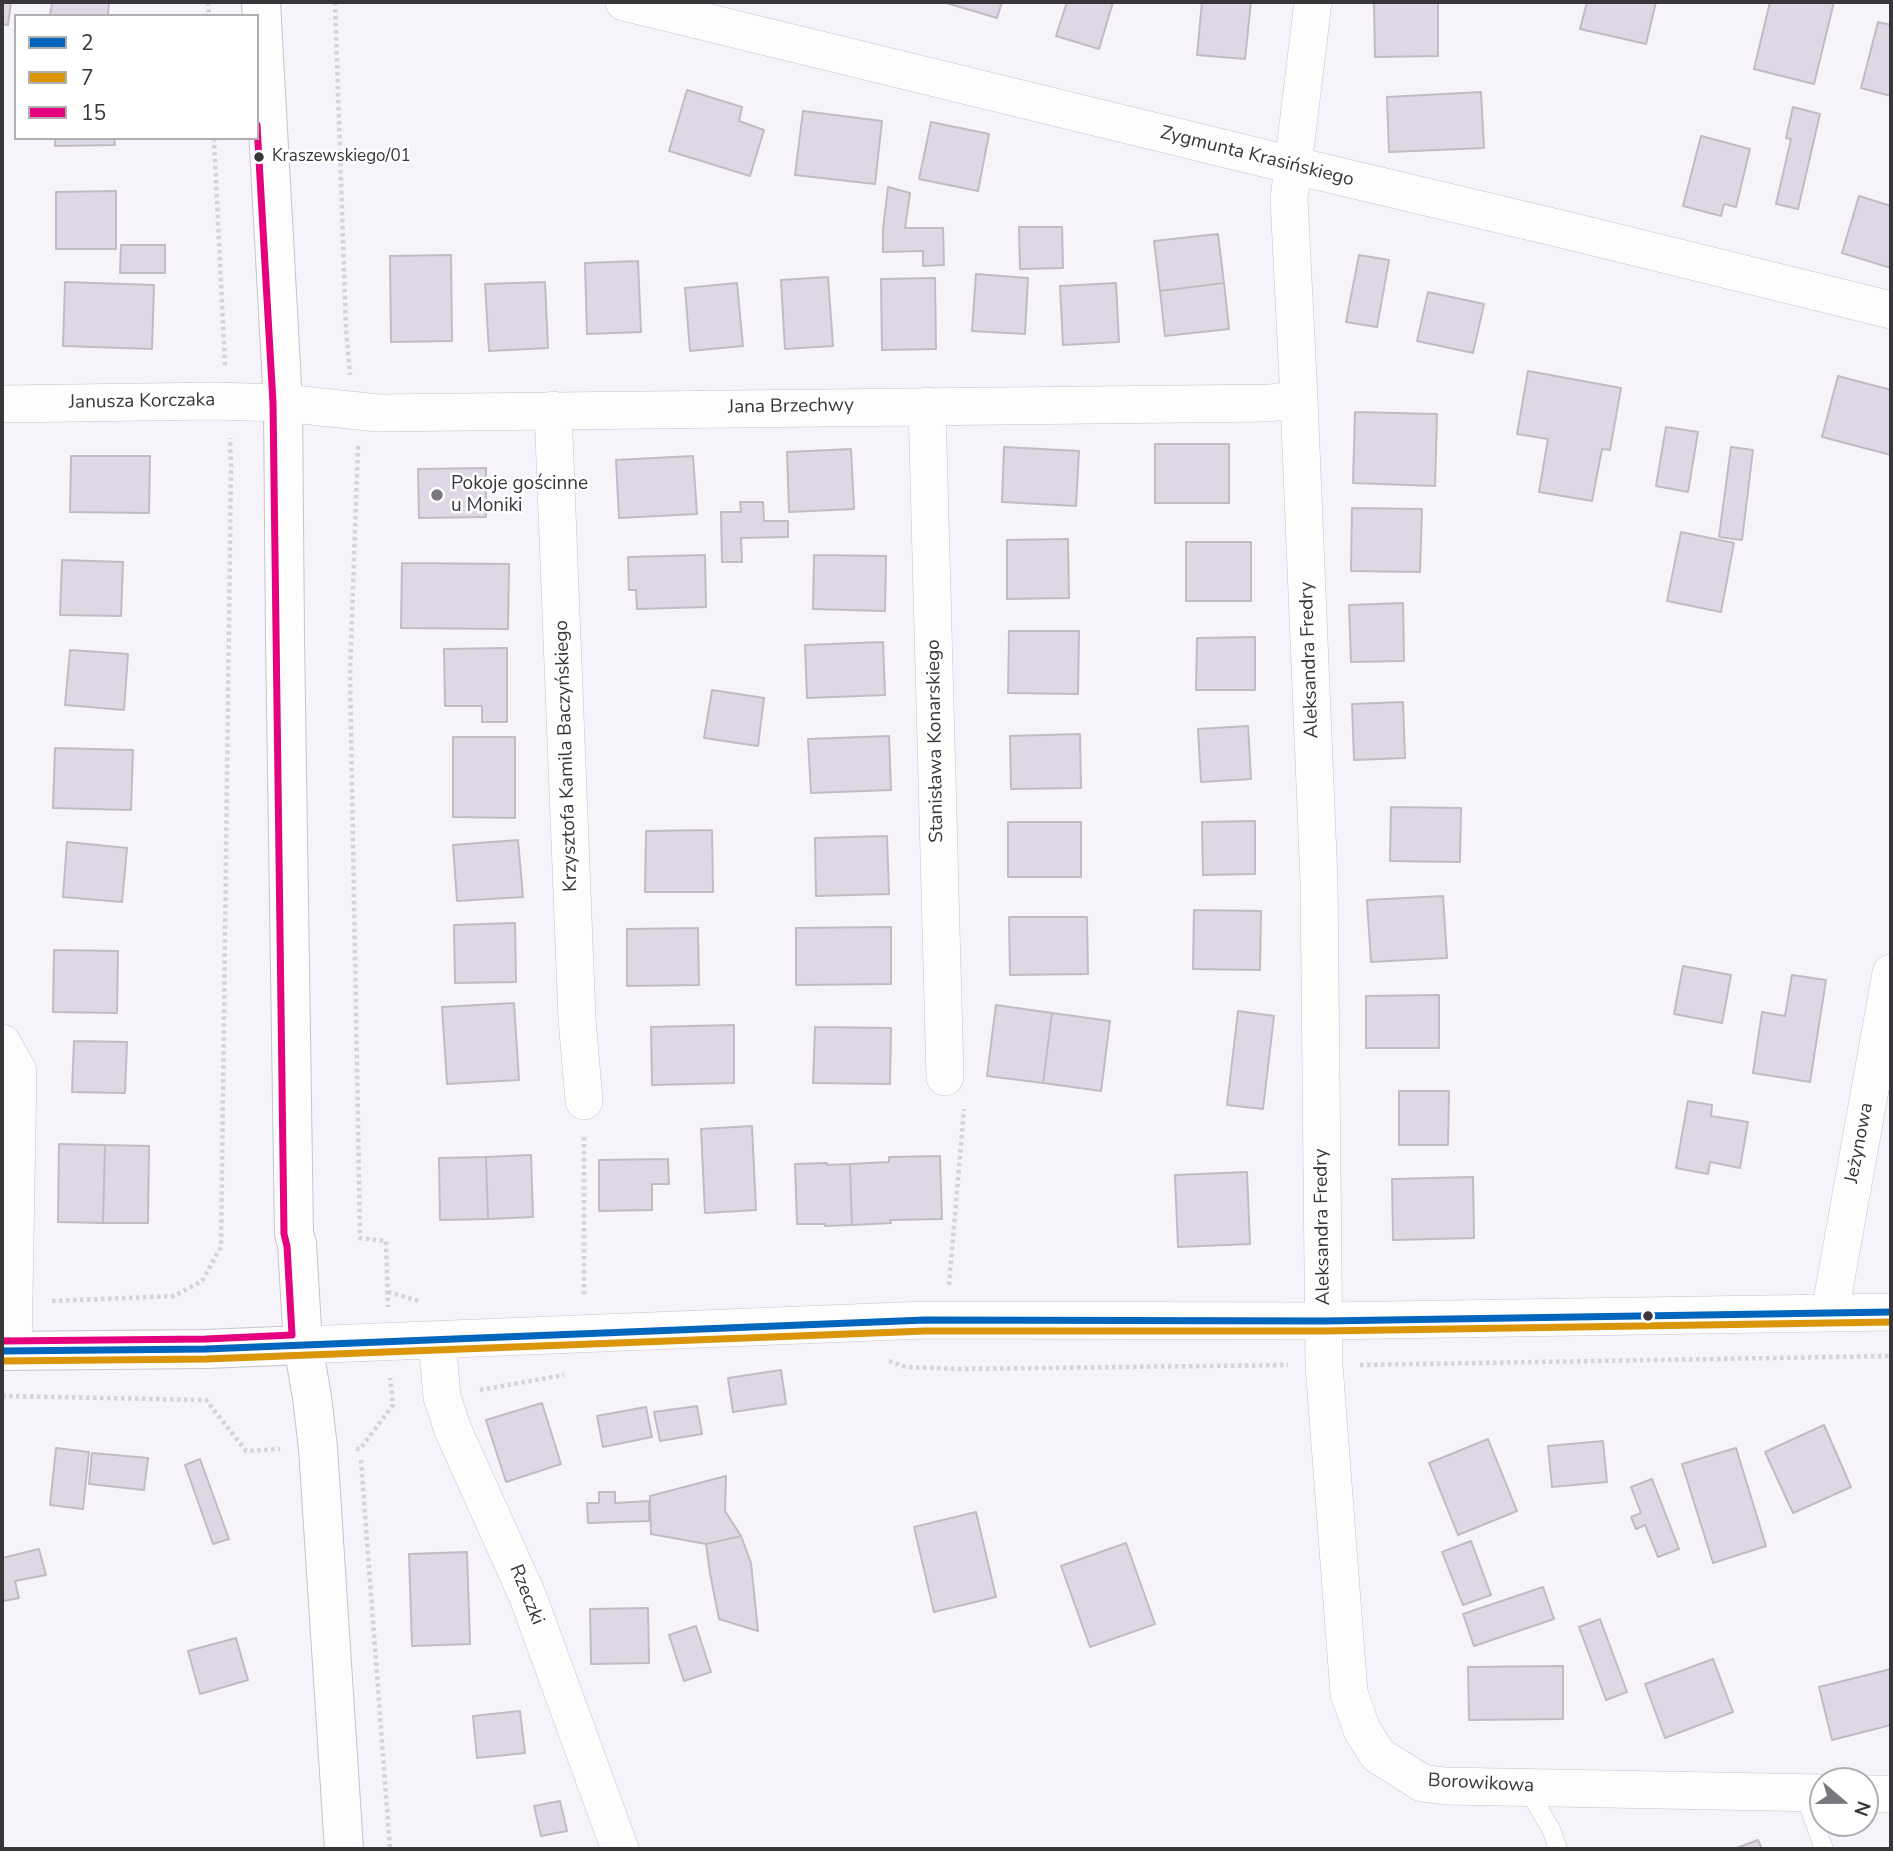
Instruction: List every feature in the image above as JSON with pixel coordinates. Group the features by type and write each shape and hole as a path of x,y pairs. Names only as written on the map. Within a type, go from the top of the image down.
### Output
{"main road":[{"path":"261,2 283,403 294,1234 297,1244 303,1345 318,1448 344,1849"},
{"path":"7,1351 303,1345"}],"street":[{"name":"Zygmunta Krasińskiego","path":"624,2 1891,310"},
{"name":"Aleksandra Fredry","path":"1313,2 1289,199 1300,399 1319,881 1325,1321"},
{"name":"Jana Brzechwy","path":"283,403 378,413 1270,403 1300,399"},
{"name":"Janusza Korczaka","path":"2,404 283,403"},
{"name":"Stanisława Konarskiego","path":"927,406 945,1077"},
{"name":"Krzysztofa Kamila Baczyńskiego","path":"553,410 577,1019 584,1101"},
{"name":"Jeżynowa","path":"1830,1312 1891,973"},
{"path":"2,1043 18,1071 15,1302 7,1351"},
{"path":"303,1345 925,1320 1325,1321 1891,1312"},
{"name":"Borowikowa","path":"1325,1321 1324,1365 1349,1693 1362,1730 1378,1755 1422,1783 1445,1786 1809,1793"},
{"name":"Rzeczki","path":"437,1340 442,1397 453,1430 528,1597 620,1849"}],"lane":[{"path":"1526,1787 1551,1829 1558,1849"}],"path":[{"path":"335,2 346,329 353,411 359,433 350,673 360,1238 386,1241 387,1341 393,1405 360,1449 390,1849"},
{"path":"15,1302 174,1296 202,1281 221,1247 231,466 214,140"},
{"path":"945,1077 964,1108 949,1289"},
{"path":"584,1101 584,1299"},
{"path":"880,1358 906,1367 961,1369 1891,1356"},
{"path":"393,1405 565,1374"},
{"path":"2,1396 206,1400 246,1451 360,1449"}],"building":[{"path":"2,2 11,2 8,25 2,24"},
{"path":"52,2 109,2 108,14 50,14"},
{"path":"943,2 1002,2 997,18"},
{"path":"1067,2 1113,2 1099,49 1056,36"},
{"path":"1202,2 1251,2 1245,59 1197,55"},
{"path":"1374,2 1438,2 1438,56 1375,57"},
{"path":"1587,2 1656,2 1646,44 1580,29"},
{"path":"1770,2 1834,2 1814,84 1754,69"},
{"path":"1878,22 1891,25 1891,96 1861,88"},
{"path":"687,90 742,107 739,121 764,130 750,176 669,151"},
{"path":"1481,92 1484,148 1389,152 1387,97"},
{"path":"1793,107 1820,114 1798,209 1776,204 1791,139 1786,138"},
{"path":"803,111 882,121 875,184 795,175"},
{"path":"931,122 989,134 978,191 919,179"},
{"path":"1701,136 1750,149 1736,207 1724,204 1721,216 1683,206"},
{"path":"55,140 114,140 115,145 55,146"},
{"path":"888,187 910,193 905,228 943,228 944,265 923,266 923,251 883,252"},
{"path":"116,191 116,249 56,249 56,192"},
{"path":"1859,196 1891,206 1891,268 1842,253"},
{"path":"1019,227 1062,227 1063,268 1020,269"},
{"path":"1218,234 1224,283 1160,291 1154,241"},
{"path":"121,245 165,245 165,273 120,273"},
{"path":"451,255 452,341 391,342 390,256"},
{"path":"1359,255 1389,260 1377,327 1346,322"},
{"path":"638,261 641,332 587,334 585,263"},
{"path":"976,274 1028,278 1025,334 972,331"},
{"path":"828,277 833,346 785,349 781,280"},
{"path":"935,278 936,349 882,350 881,279"},
{"path":"65,282 154,285 152,349 63,346"},
{"path":"545,282 548,348 489,351 485,284"},
{"path":"737,283 743,346 690,351 685,288"},
{"path":"1116,283 1119,342 1063,345 1060,286"},
{"path":"1224,283 1229,329 1165,336 1160,291"},
{"path":"1428,292 1484,304 1473,353 1417,341"},
{"path":"1528,371 1621,388 1610,450 1602,449 1592,501 1539,492 1548,439 1517,434"},
{"path":"1838,376 1891,390 1891,455 1822,437"},
{"path":"1355,412 1437,414 1435,486 1353,483"},
{"path":"1666,427 1698,432 1688,492 1656,486"},
{"path":"1155,444 1229,444 1229,503 1155,503"},
{"path":"1004,447 1079,451 1076,506 1002,502"},
{"path":"1731,447 1753,450 1742,540 1719,537"},
{"path":"851,449 854,509 789,512 787,452"},
{"path":"71,456 150,456 149,513 70,512"},
{"path":"693,456 697,514 619,518 616,460"},
{"path":"486,468 486,517 419,518 418,469"},
{"path":"740,502 763,502 764,521 788,521 788,537 741,538 742,562 722,562 721,512 741,512"},
{"path":"1352,508 1422,509 1420,572 1351,571"},
{"path":"1681,532 1734,543 1721,612 1667,601"},
{"path":"1068,539 1069,598 1007,599 1007,540"},
{"path":"1186,542 1251,542 1251,601 1186,601"},
{"path":"705,555 706,607 637,609 636,590 629,590 628,557"},
{"path":"814,555 886,556 885,611 813,609"},
{"path":"62,560 123,562 121,616 60,615"},
{"path":"402,563 509,564 508,629 401,628"},
{"path":"1403,603 1404,661 1351,662 1349,605"},
{"path":"1009,631 1079,631 1078,694 1008,693"},
{"path":"1255,637 1255,690 1196,690 1197,638"},
{"path":"883,642 885,695 807,698 805,645"},
{"path":"507,648 507,722 482,722 482,706 445,706 444,649"},
{"path":"70,650 128,654 124,710 65,705"},
{"path":"712,690 764,698 758,746 704,738"},
{"path":"1403,702 1405,758 1354,760 1352,704"},
{"path":"1248,726 1251,779 1201,782 1198,729"},
{"path":"1080,734 1081,788 1011,789 1010,736"},
{"path":"889,736 891,790 811,793 808,739"},
{"path":"453,737 515,737 515,818 453,817"},
{"path":"55,748 133,750 131,810 53,808"},
{"path":"1391,807 1461,808 1460,862 1390,861"},
{"path":"1255,821 1255,874 1203,875 1202,822"},
{"path":"1008,822 1081,822 1081,877 1008,877"},
{"path":"712,830 713,892 645,892 646,831"},
{"path":"887,836 889,894 816,896 815,838"},
{"path":"518,840 523,897 457,901 453,845"},
{"path":"67,842 127,848 122,902 63,897"},
{"path":"1443,896 1447,958 1371,962 1367,900"},
{"path":"1194,910 1261,911 1260,970 1193,969"},
{"path":"1009,917 1087,917 1088,974 1010,975"},
{"path":"515,923 516,982 455,983 454,925"},
{"path":"891,927 891,984 796,985 796,928"},
{"path":"698,928 699,985 627,986 627,929"},
{"path":"54,950 118,951 117,1013 53,1012"},
{"path":"1683,966 1731,975 1722,1023 1674,1014"},
{"path":"1792,975 1826,980 1810,1082 1753,1073 1762,1012 1785,1016"},
{"path":"1439,995 1439,1048 1366,1048 1366,996"},
{"path":"514,1003 519,1080 447,1084 442,1007"},
{"path":"996,1005 1052,1013 1043,1083 987,1076"},
{"path":"1238,1011 1274,1016 1263,1109 1227,1105"},
{"path":"1052,1013 1110,1021 1101,1091 1043,1083"},
{"path":"734,1025 734,1083 652,1085 651,1027"},
{"path":"815,1027 891,1028 890,1084 813,1083"},
{"path":"74,1041 127,1042 125,1093 72,1092"},
{"path":"1399,1091 1449,1091 1448,1145 1399,1145"},
{"path":"1688,1101 1712,1105 1711,1116 1748,1122 1740,1168 1710,1162 1708,1174 1676,1168"},
{"path":"752,1126 756,1210 705,1213 701,1129"},
{"path":"59,1144 105,1145 103,1223 58,1222"},
{"path":"105,1145 149,1146 148,1223 103,1223"},
{"path":"531,1155 533,1217 488,1219 486,1157"},
{"path":"940,1156 942,1219 890,1220 891,1223 852,1225 850,1164 889,1162 889,1157"},
{"path":"486,1157 488,1219 440,1220 439,1158"},
{"path":"668,1159 669,1184 652,1184 652,1210 599,1211 599,1160"},
{"path":"795,1164 850,1164 852,1225 797,1224"},
{"path":"1247,1172 1250,1244 1178,1247 1175,1175"},
{"path":"1473,1177 1474,1238 1393,1240 1392,1179"},
{"path":"781,1370 786,1404 733,1412 728,1378"},
{"path":"542,1403 561,1464 506,1482 486,1420"},
{"path":"697,1406 702,1434 660,1441 654,1412"},
{"path":"646,1407 652,1437 603,1447 597,1416"},
{"path":"1824,1425 1851,1487 1793,1513 1765,1452"},
{"path":"1488,1439 1517,1511 1458,1535 1429,1463"},
{"path":"1603,1441 1607,1482 1552,1487 1548,1446"},
{"path":"56,1448 89,1452 83,1509 50,1505"},
{"path":"1736,1448 1766,1546 1713,1563 1682,1464"},
{"path":"92,1453 148,1458 144,1490 89,1484"},
{"path":"200,1459 229,1539 213,1544 185,1465"},
{"path":"726,1476 725,1511 741,1536 706,1544 651,1534 650,1496"},
{"path":"1652,1479 1679,1549 1658,1557 1645,1525 1636,1529 1631,1517 1641,1513 1631,1487"},
{"path":"599,1492 615,1492 615,1503 649,1501 649,1521 588,1523 587,1503 599,1503"},
{"path":"976,1512 996,1597 934,1612 914,1527"},
{"path":"741,1536 751,1563 758,1631 719,1619 710,1573 706,1544"},
{"path":"1471,1541 1491,1595 1463,1605 1442,1552"},
{"path":"1126,1543 1155,1624 1090,1647 1061,1566"},
{"path":"39,1549 46,1575 15,1581 19,1598 4,1601 2,1558"},
{"path":"467,1552 470,1644 412,1646 409,1554"},
{"path":"1543,1587 1554,1619 1474,1646 1463,1614"},
{"path":"648,1608 649,1663 591,1664 590,1609"},
{"path":"1600,1619 1627,1692 1606,1700 1579,1627"},
{"path":"696,1626 711,1672 684,1681 669,1635"},
{"path":"236,1638 248,1680 200,1694 188,1651"},
{"path":"1713,1659 1733,1712 1665,1738 1645,1684"},
{"path":"1563,1666 1563,1719 1469,1720 1468,1667"},
{"path":"1891,1669 1891,1725 1832,1740 1819,1687"},
{"path":"520,1711 525,1753 477,1758 473,1716"},
{"path":"560,1801 567,1831 541,1836 534,1806"},
{"path":"1758,1840 1762,1849 1734,1849"}],"transit line":[{"name":"15","path":"2,1341 206,1339 292,1335 284,1234 273,403 258,140"},
{"name":"2","path":"2,1351 206,1349 925,1320 1324,1321 1891,1312"},
{"name":"7","path":"2,1361 206,1359 925,1331 1324,1331 1891,1322"}],"place":[{"name":"Kraszewskiego/01","path":"259,157"},
{"name":"Pokoje gościnne u Moniki","path":"437,495"}]}
